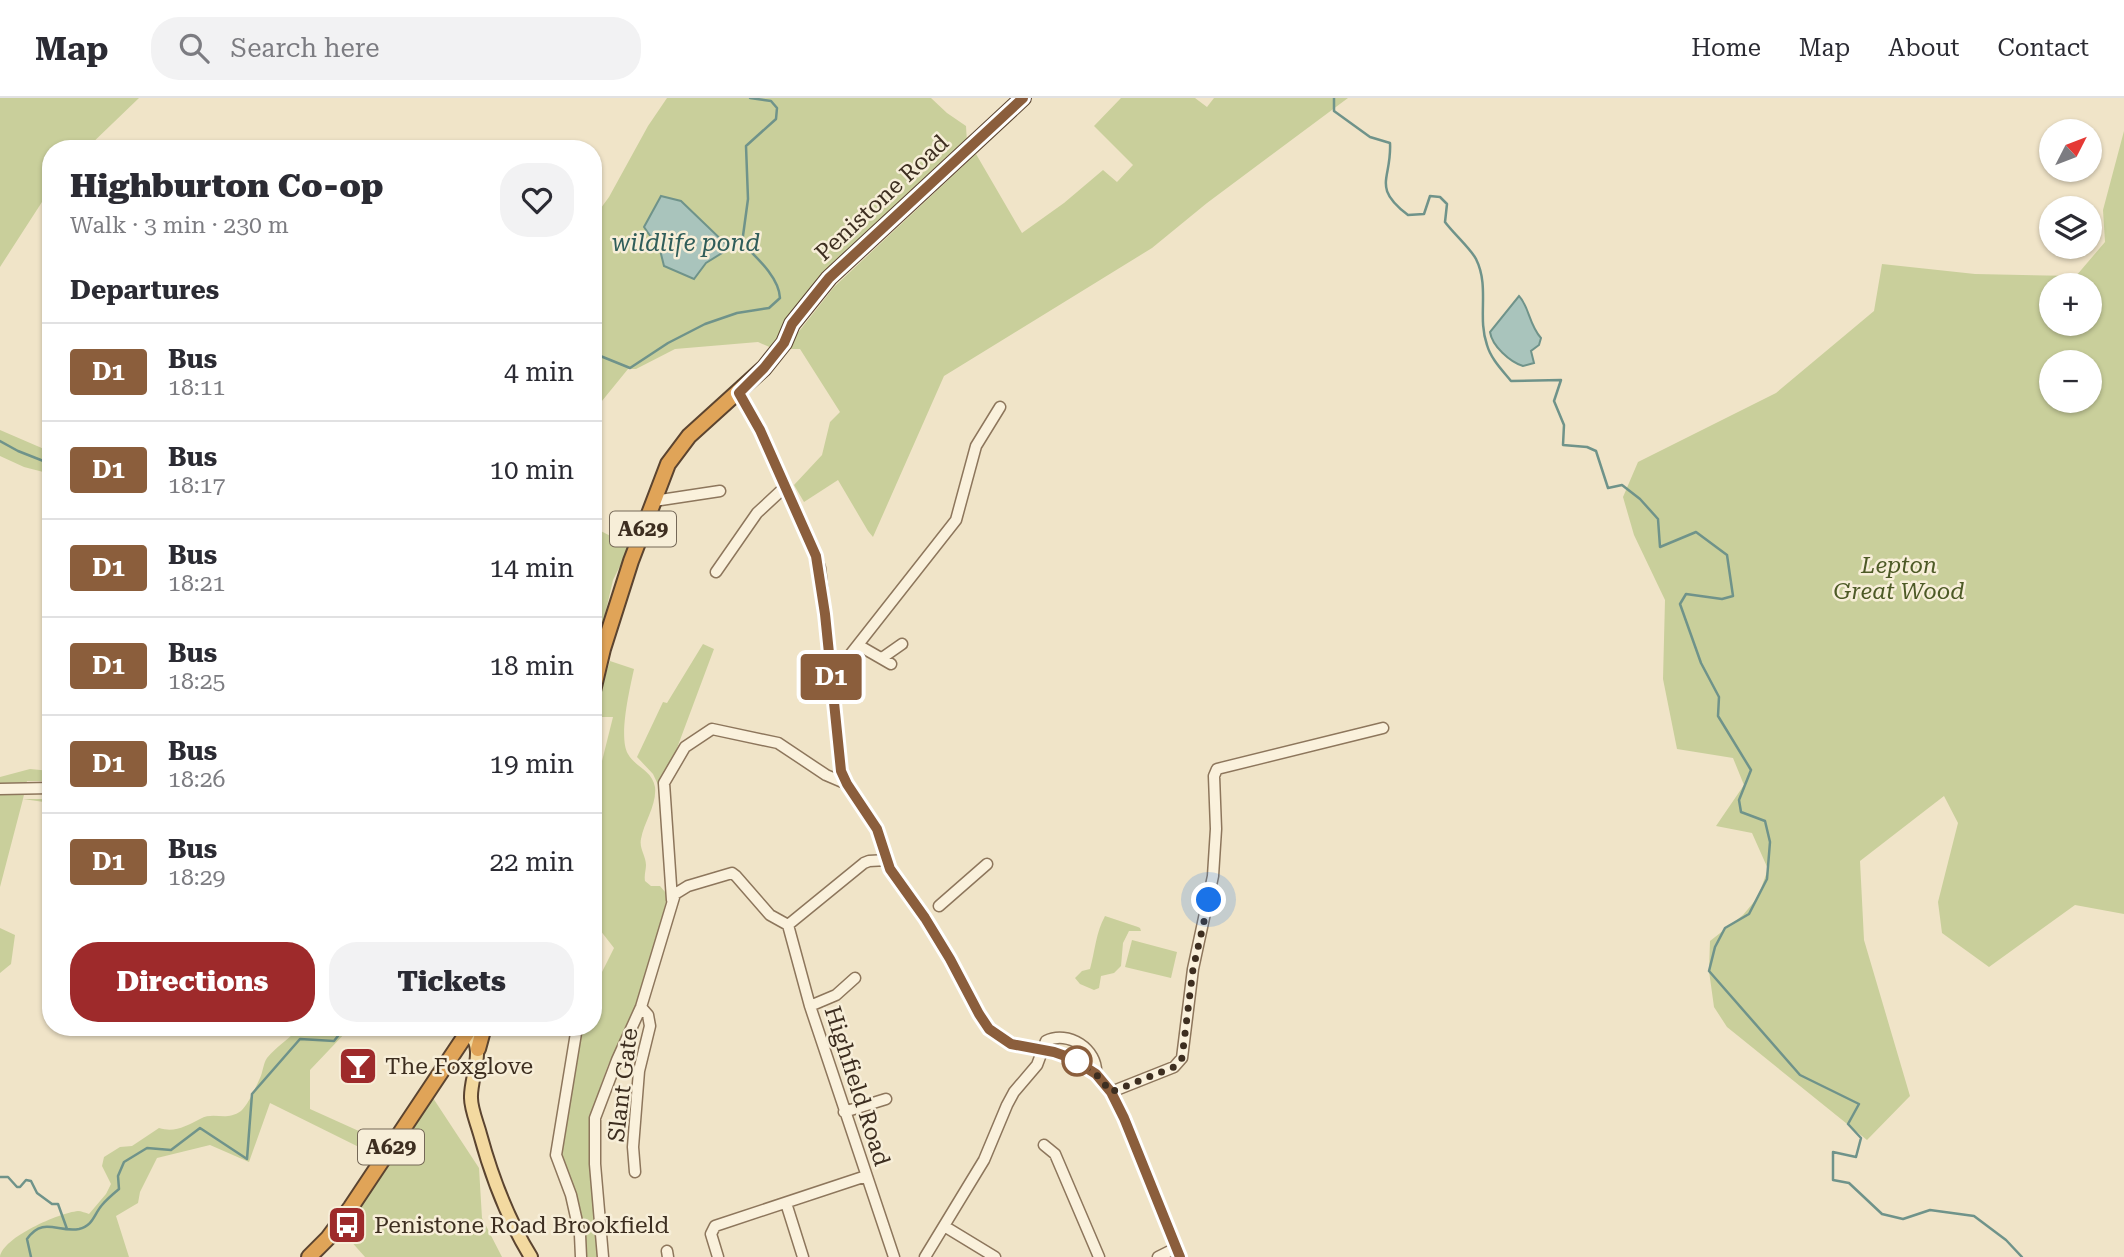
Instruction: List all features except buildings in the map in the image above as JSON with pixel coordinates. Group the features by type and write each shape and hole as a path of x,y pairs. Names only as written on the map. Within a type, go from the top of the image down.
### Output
{"highway":[{"name":"Penistone Road","path":"602,653 653,500 668,464 689,436 739,393 777,352 792,324 829,278 1023,98"},
{"name":"A629","path":"312,1256 351,1207 465,1036"},
{"path":"478,1049 482,1036"}],"main road":[{"path":"473,1036 478,1049 470,1100 492,1179 514,1228 531,1257"}],"street":[{"path":"739,393 760,430 820,568 838,753 847,784 877,829 896,880 932,912 950,959 989,1029 1011,1044 1042,1049 1071,1058 1096,1074 1111,1092 1128,1127 1178,1252 1158,1257"},
{"path":"831,680 956,520 976,446 1000,407"},
{"path":"716,572 757,513 785,487"},
{"path":"653,500 720,491"},
{"path":"858,645 887,661 902,644"},
{"path":"1111,1092 1174,1067 1182,1058 1193,969 1213,876 1216,830 1214,776 1217,769 1383,728"},
{"path":"672,900 664,783 685,747 712,729 778,743 826,775 847,784"},
{"path":"0,789 42,788"},
{"path":"672,900 683,888 732,873 770,915 788,925 864,863 887,860"},
{"path":"932,912 987,864"},
{"name":"Slant Gate","path":"603,1257 595,1164 595,1118 617,1059 641,1007 672,900"},
{"name":"Highfield Road","path":"788,925 810,1006 894,1257"},
{"path":"810,1006 836,995 855,978"},
{"name":"Slant Gate","path":"635,1172 633,1147 639,1071 650,1026 648,1014 641,1007"},
{"path":"576,1036 556,1155 571,1195 580,1235 581,1257"},
{"path":"925,1257 984,1160 1007,1105 1014,1092 1037,1065 1046,1041 1051,1038 1067,1038 1077,1042 1092,1056 1096,1063 1096,1074"},
{"path":"844,1112 886,1099"},
{"path":"1044,1145 1055,1154 1098,1257"},
{"path":"718,1257 711,1234 715,1226 866,1176"},
{"path":"786,1203 803,1257"},
{"path":"944,1226 995,1257"}],"green space":[{"path":"0,98 139,98 95,140 42,140 42,202 0,267"},
{"path":"667,98 931,98 966,126 967,143 824,274 774,349 758,342 675,349 636,369 628,369 602,401 602,207"},
{"path":"1121,98 1195,98 1207,107 1214,98 1348,98 1207,203 1152,248 944,376 873,537 838,480 804,502 794,485 822,455 830,422 840,412 800,349 785,349 834,287 976,154 1022,233 1064,203 1103,170 1117,182 1133,165 1094,126"},
{"name":"Lepton Great Wood","path":"2124,131 2124,914 2075,905 1989,967 1942,933 1938,902 1958,823 1944,796 1860,861 1864,940 1910,1096 1867,1140 1727,1027 1714,1007 1709,971 1710,941 1743,915 1758,897 1768,869 1752,833 1716,826 1744,785 1733,758 1677,749 1663,679 1665,600 1634,535 1623,497 1638,462 1776,393 1874,311 1882,264 1975,274 2039,275 2039,336 2102,336 2102,273 2079,273 2090,259 2102,259 2102,246 2105,242 2103,210"},
{"path":"0,430 42,448 42,472 24,467 0,456"},
{"path":"602,532 630,546 613,580 602,627"},
{"path":"703,644 714,649 661,791 653,774 637,757 663,702 667,703"},
{"path":"610,661 634,669 626,712 625,746 631,759 651,777 655,787 641,846 646,862 645,881 651,886 660,886 667,899 634,1015 608,1065 590,1116 598,1257 584,1257 559,1151 580,1036 602,1036 602,972 614,948 602,933 602,761 613,717 602,717 602,686"},
{"path":"30,769 42,770 42,781 27,781 0,887 0,777"},
{"path":"1105,916 1138,927 1141,931 1129,931 1123,943 1121,966 1114,973 1101,976 1099,988 1094,990 1080,984 1075,978 1082,971 1090,969"},
{"path":"0,928 15,935 11,964 0,973"},
{"path":"1132,940 1177,952 1171,978 1125,967"},
{"path":"290,1036 342,1036 310,1070 310,1109 381,1141 373,1154 270,1103 249,1162 210,1145 157,1158 140,1192 138,1203 116,1216 129,1257 0,1257 3,1249 33,1227 69,1213 78,1211 89,1214 111,1184 102,1166 104,1157 120,1147 132,1146 159,1128 175,1129 205,1117 230,1116 241,1111 252,1096 271,1054"},
{"path":"433,1098 479,1168 482,1218 502,1257 365,1257 341,1230"}],"water":[{"name":"wildlife pond","path":"661,196 681,201 730,248 706,263 694,279 664,266 660,250 644,227"},
{"path":"1519,296 1541,338 1539,345 1531,351 1534,363 1523,366 1502,353 1490,332"}],"waterway":[{"path":"602,357 630,368 668,343 705,324 737,313 769,308 780,298 771,275 742,243 748,199 746,146 776,119 777,108 771,101 750,98"},
{"path":"1334,98 1334,111 1370,137 1390,143 1386,182 1390,197 1397,205 1408,215 1424,214 1430,196 1440,197 1447,204 1445,222 1474,255 1480,270 1484,334 1494,360 1511,381 1561,380 1554,401 1564,425 1563,445 1587,447 1596,451 1608,488 1622,485 1640,499 1658,519 1660,547 1696,532 1727,555 1733,596 1722,599 1686,594 1680,604 1701,663 1719,697 1718,716 1751,770 1739,800 1741,812 1765,821 1770,842 1767,879 1749,914 1725,928 1715,947 1709,971 1800,1075 1859,1104 1848,1124 1861,1138 1856,1157 1833,1152 1833,1180 1849,1183 1882,1214 1903,1219 1930,1210 1974,1216 2006,1240 2022,1257"},
{"path":"0,441 42,460"},
{"path":"31,1257 27,1239 33,1232 45,1227 71,1230 87,1225 99,1208 119,1189 118,1176 124,1162 147,1148 171,1150 200,1128 247,1159 252,1094 300,1039 334,1041 338,1036"},
{"path":"0,1177 8,1177 17,1187 26,1180 31,1181 37,1193 52,1204 58,1204 67,1229"}],"bus line":[{"name":"D1","path":"1023,98 829,278 792,324 784,343 739,393 760,430 820,568 841,771 877,829 890,869 925,918 989,1029 1011,1044 1042,1049 1071,1058 1096,1074 1107,1087 1124,1118 1180,1257"}],"place":[{"name":"The Foxglove","path":"358,1066"},
{"name":"Penistone Road Brookfield","path":"347,1225"}],"route":[{"path":"1077,1061 1096,1074 1111,1092 1174,1067 1182,1058 1193,969 1209,900"}]}
